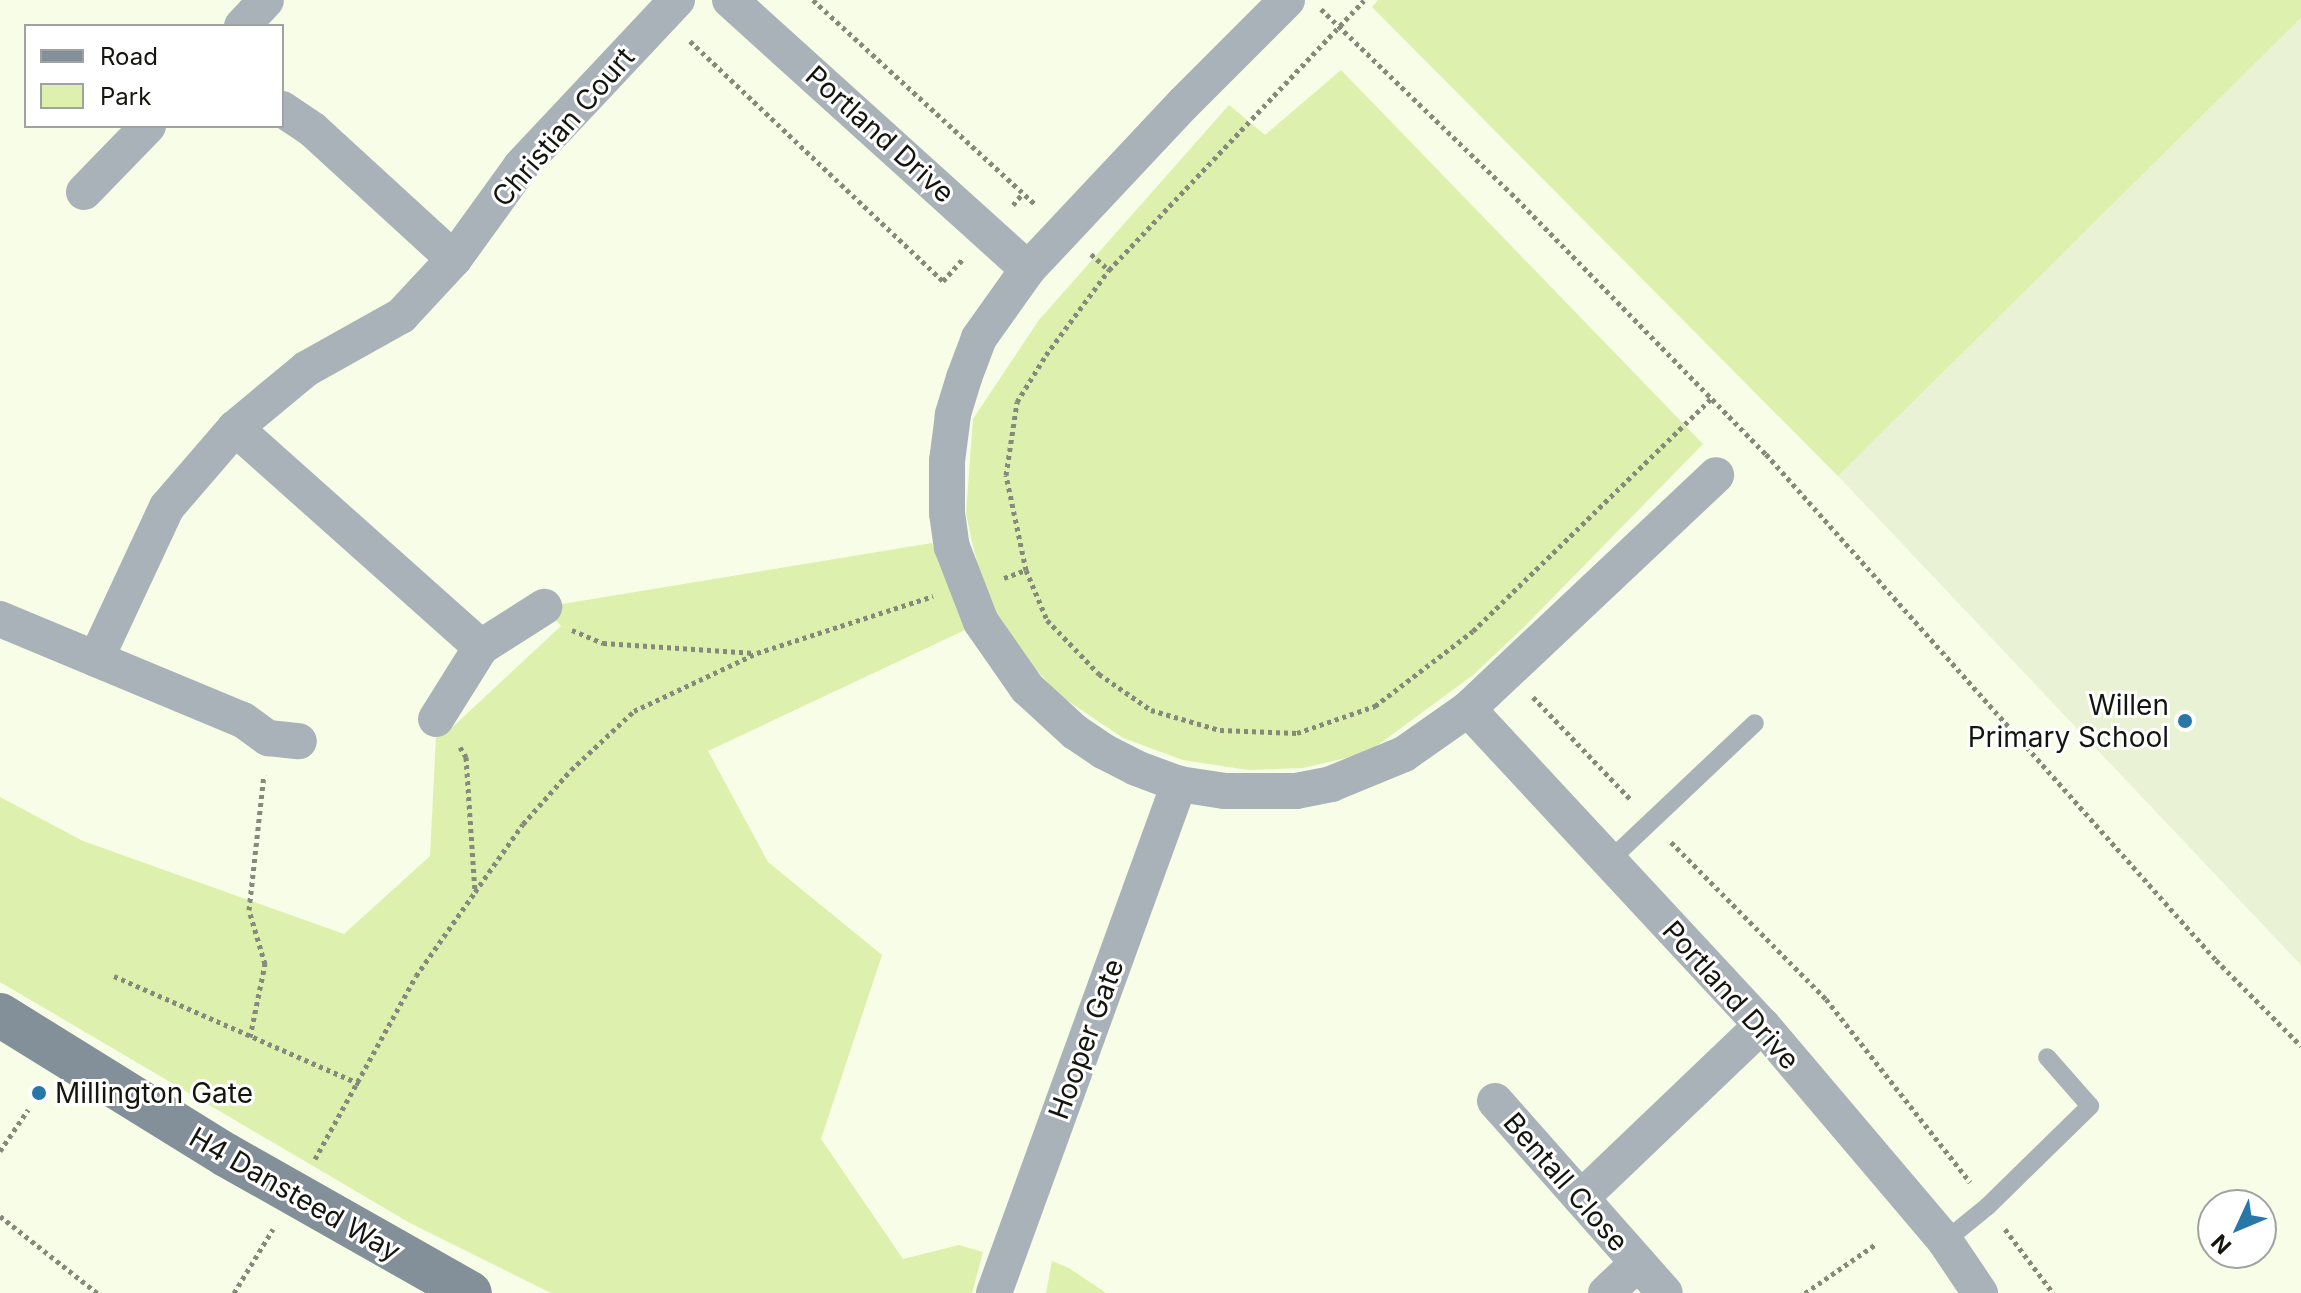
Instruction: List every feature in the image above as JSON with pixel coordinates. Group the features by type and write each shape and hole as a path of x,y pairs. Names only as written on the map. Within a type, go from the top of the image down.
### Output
{"street":[{"path":"244,24 266,0"},
{"name":"Portland Drive","path":"730,0 1028,269"},
{"path":"1287,0 1063,230 1028,269 979,338 953,415 947,461 947,513 952,547 981,622 1003,658 1047,709 1103,751 1136,768 1179,784 1225,791 1296,791 1331,784 1404,754 1468,709 1716,475"},
{"name":"Christian Court","path":"96,659 167,507 235,428 306,369 401,316 454,259 521,166 670,8"},
{"path":"284,110 313,130 454,259"},
{"path":"84,192 146,128"},
{"path":"235,428 481,647"},
{"path":"436,719 481,647 544,607"},
{"path":"0,619 284,740"},
{"name":"Portland Drive","path":"1468,709 1762,1025 1945,1241 1980,1293"},
{"name":"Hooper Gate","path":"994,1293 1179,784"},
{"name":"H4 Dansteed Way","path":"0,1015 226,1155 350,1228 470,1293"},
{"path":"1581,1198 1762,1025"},
{"name":"Bentall Close","path":"1495,1101 1665,1293"},
{"name":"Bentall Close","path":"1606,1293 1638,1263"}],"lane":[{"path":"1608,862 1755,723"},
{"path":"1945,1241 1988,1206 2090,1106 2047,1057"}],"path":[{"path":"813,0 1109,270"},
{"path":"1364,0 1109,270 1017,402 1006,475 1026,570 1047,620 1099,674 1151,710 1220,730 1297,733 1375,706 1473,631 1713,397"},
{"path":"670,8 943,281 1023,193"},
{"path":"1338,28 1511,193 1713,397 2205,948 2301,1046"},
{"path":"311,1167 360,1084 416,976 523,824 571,770 634,711 757,653 948,591 970,591 1026,570"},
{"path":"544,607 562,625 603,643 757,653"},
{"path":"1473,631 1651,821 1826,999 2053,1293"},
{"path":"436,719 466,757 475,892"},
{"path":"250,1037 265,964 249,910 284,740"},
{"path":"114,976 360,1084"},
{"path":"0,1151 28,1110"},
{"path":"0,1216 97,1293"},
{"path":"234,1293 280,1217"},
{"path":"1805,1293 1876,1244"}],"shaded area":[{"name":"Willen Primary School","path":"2301,18 2301,965 1838,476"}],"green space":[{"path":"1378,0 2301,0 2301,18 1838,476 1372,7"},
{"path":"1341,70 1703,444 1473,675 1367,753 1303,768 1248,770 1183,760 1123,738 1059,695 1015,646 987,599 966,513 973,419 1039,320 1229,105 1265,135"},
{"path":"932,543 965,630 708,751 768,862 882,955 821,1139 903,1259 959,1245 983,1252 972,1293 551,1293 410,1223 0,982 0,797 83,841 344,934 430,856 436,737 445,734 561,626 544,607"},
{"path":"1052,1261 1069,1268 1106,1293 1046,1293"}],"place":[{"name":"Willen Primary School","path":"2185,721"},
{"name":"Millington Gate","path":"39,1093"}]}
